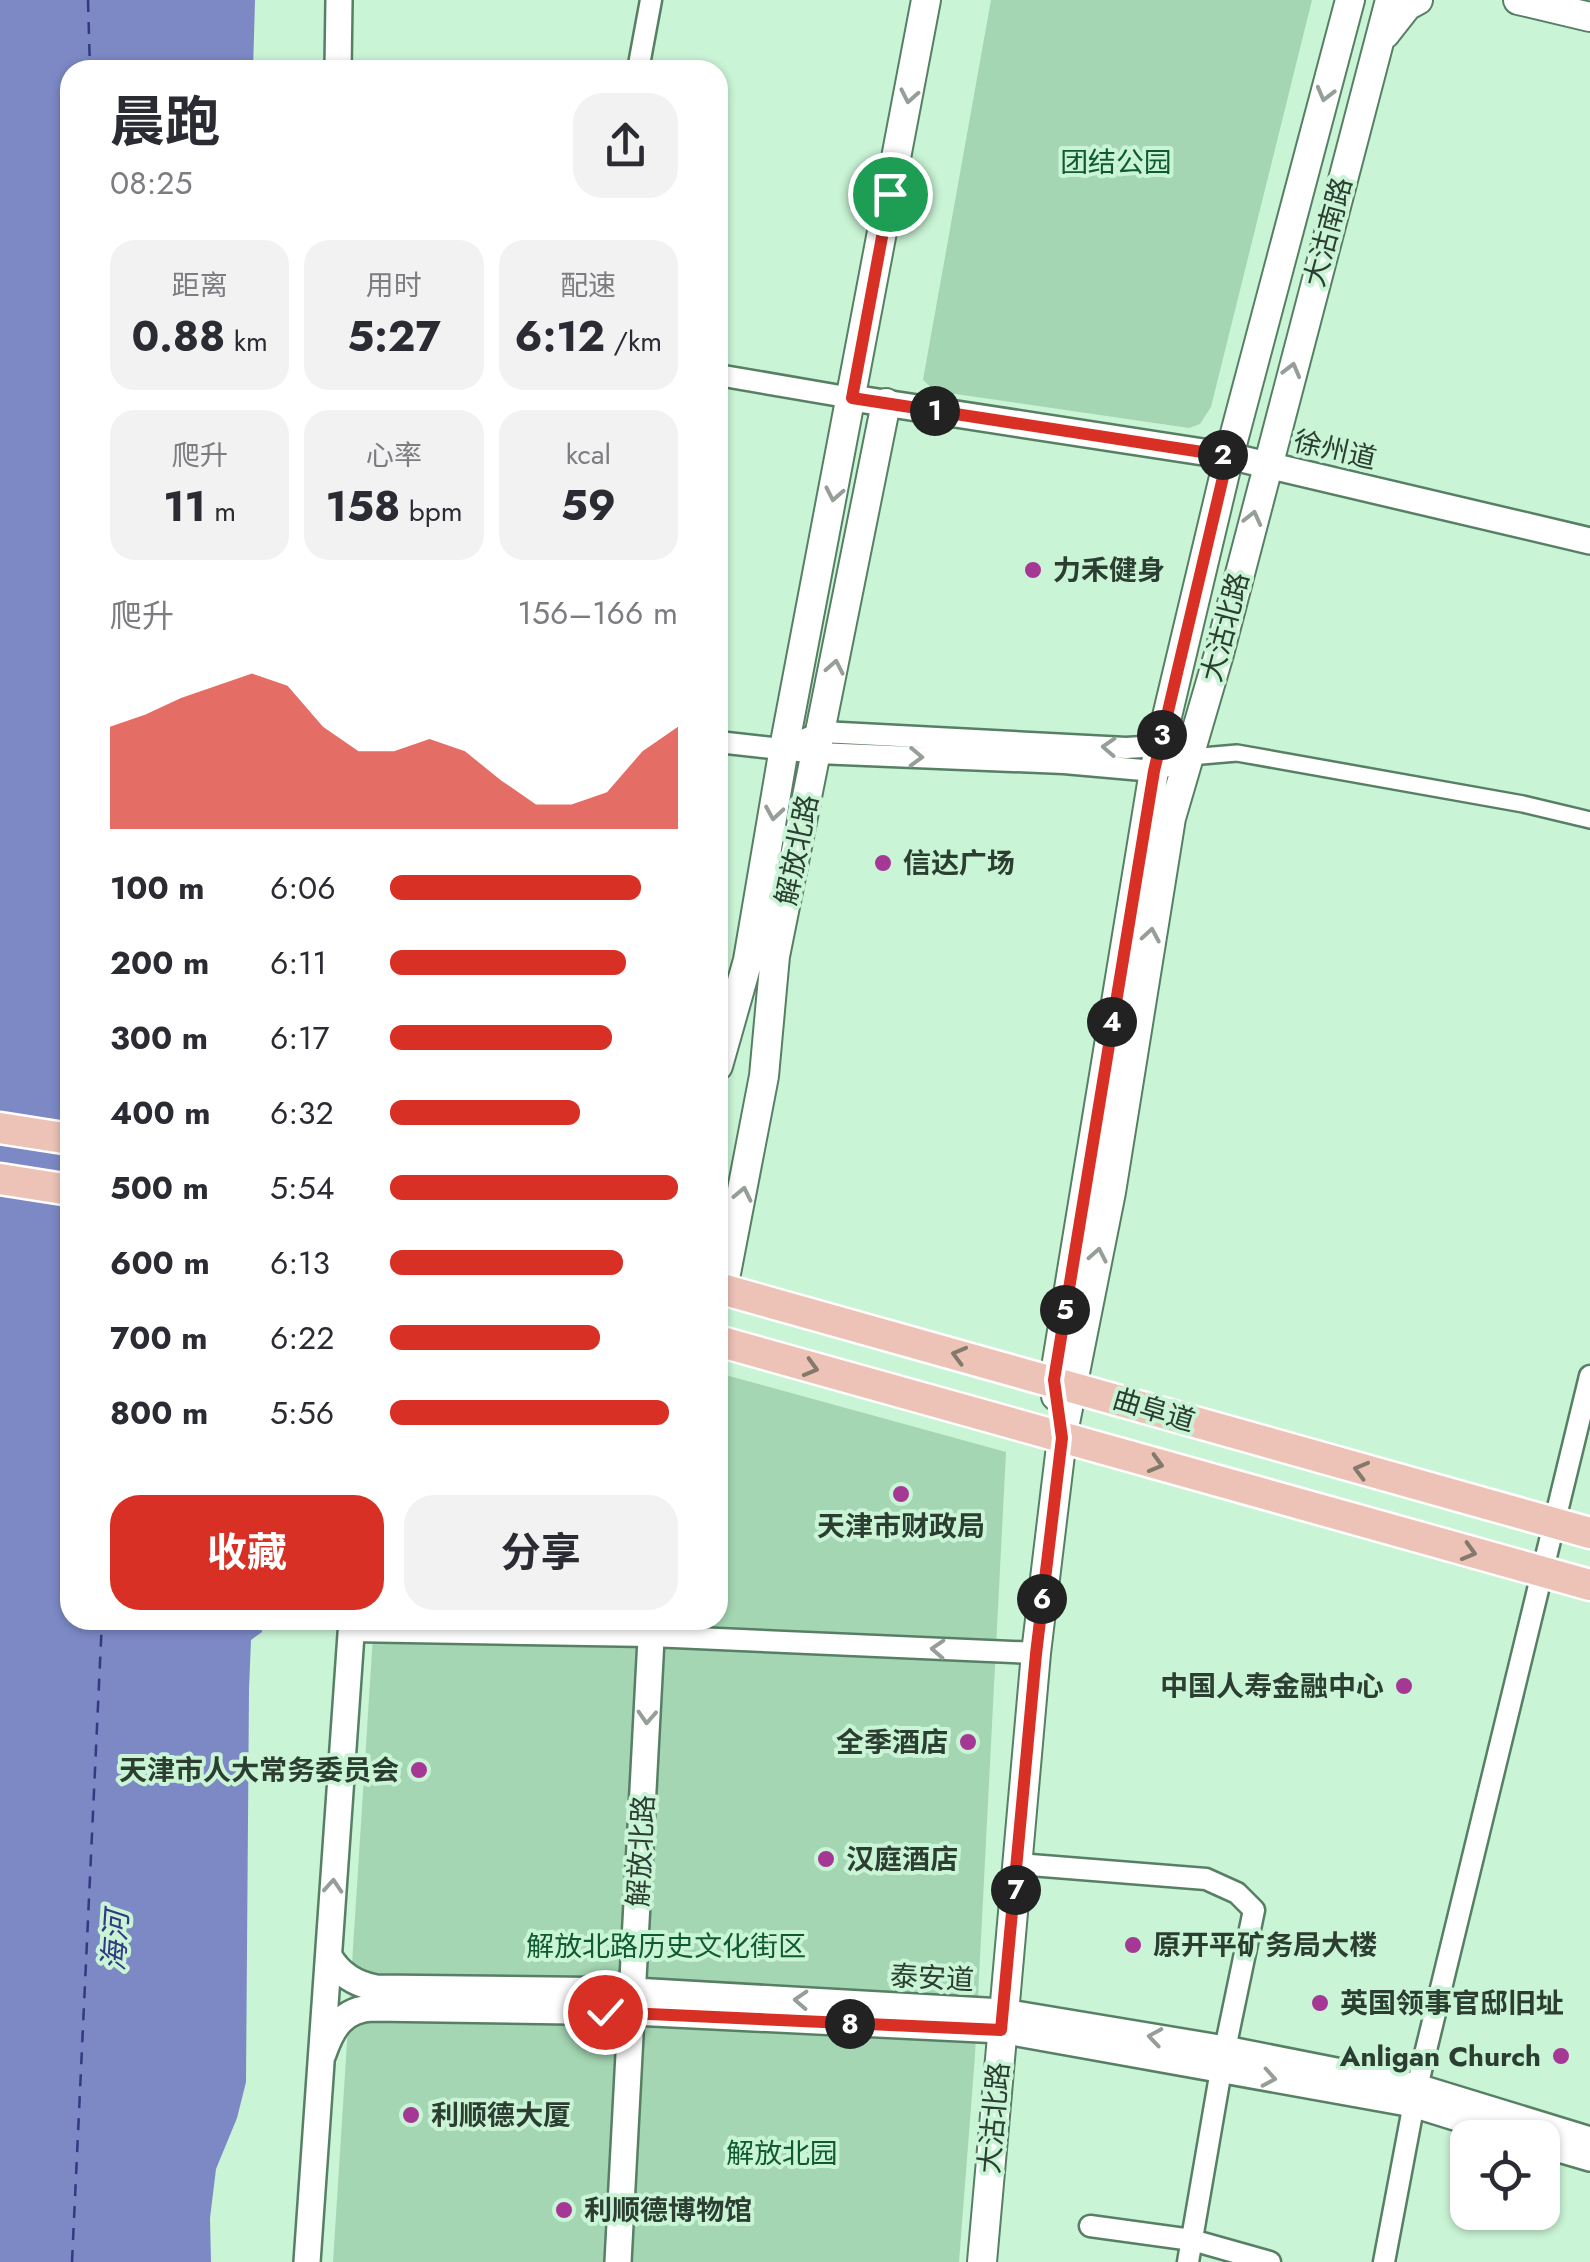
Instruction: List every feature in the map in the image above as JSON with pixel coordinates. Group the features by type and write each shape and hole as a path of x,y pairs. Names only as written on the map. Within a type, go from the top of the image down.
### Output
{"main road":[{"name":"解放北路","path":"728,1031 748,960 784,748 926,0"},
{"name":"大沽南路","path":"1228,456 1350,0"},
{"name":"大沽南路","path":"1267,464 1390,0"},
{"path":"1376,54 1397,18 1418,0"},
{"path":"1518,0 1590,16"},
{"name":"解放北路","path":"728,1248 764,1076 775,956 886,403"},
{"name":"大沽北路","path":"982,2262 1036,1654 1062,1438 1062,1383 1156,759 1228,456"},
{"name":"大沽北路","path":"1062,1383 1110,1192 1172,818 1267,464"},
{"path":"0,1128 60,1138"},
{"path":"0,1179 60,1188"},
{"name":"曲阜道","path":"728,1293 1062,1383 1590,1534"},
{"name":"曲阜道","path":"728,1344 1590,1586"}],"street":[{"path":"338,60 339,0"},
{"path":"640,60 651,0"},
{"path":"728,377 852,398"},
{"name":"徐州道","path":"852,398 1228,456 1590,541"},
{"path":"728,743 784,748 820,743 1126,748 1156,759 1237,753 1523,804 1590,820"},
{"path":"1384,2262 1415,2096 1590,1376"},
{"path":"307,2262 351,1630"},
{"name":"解放北路","path":"618,2262 652,1630"},
{"path":"682,1630 1036,1654"},
{"path":"1018,1864 1206,1879 1237,1893 1254,1910 1223,2059 1188,2262"},
{"name":"泰安道","path":"329,1956 336,1968 376,1988 1002,2021 1415,2096 1590,2140"},
{"name":"泰安道","path":"323,2054 336,2023 362,2008 570,2012 634,2002"},
{"path":"570,2012 595,2018 612,2029 623,2047 629,2076"},
{"name":"泰安道","path":"1415,2096 1476,2120"},
{"path":"1560,2149 1590,2158"},
{"path":"1090,2226 1192,2240 1270,2262"}],"green space":[{"name":"团结公园","path":"991,0 1312,0 1211,407 1200,424 1189,428 935,391 923,380"},
{"name":"解放北路历史文化街区","path":"728,1376 1006,1452 975,2055 959,2262 333,2262 373,1630 728,1630"}],"water":[{"name":"海河","path":"0,0 255,0 253,60 60,60 60,1630 262,1630 251,1640 249,1689 246,2082 237,2118 216,2169 210,2218 211,2262 0,2262"}],"ferry route":[{"path":"88,0 90,60"},
{"path":"72,2262 102,1630"}],"place":[{"name":"力禾健身","path":"1033,570"},
{"name":"信达广场","path":"883,863"},
{"name":"天津市财政局","path":"901,1494"},
{"name":"中国人寿金融中心","path":"1404,1686"},
{"name":"全季酒店","path":"968,1742"},
{"name":"天津市人大常务委员会","path":"419,1770"},
{"name":"汉庭酒店","path":"826,1859"},
{"name":"原开平矿务局大楼","path":"1133,1945"},
{"name":"英国领事官邸旧址","path":"1320,2003"},
{"name":"Anligan Church","path":"1561,2056"},
{"name":"利顺德大厦","path":"411,2115"},
{"name":"利顺德博物馆","path":"564,2210"}],"route":[{"path":"605,2012 1001,2030 1036,1654 1062,1438 1054,1380 1154,771 1228,456 852,398 890,194"}],"park label":[{"name":"解放北园","path":"782,2153"}]}
